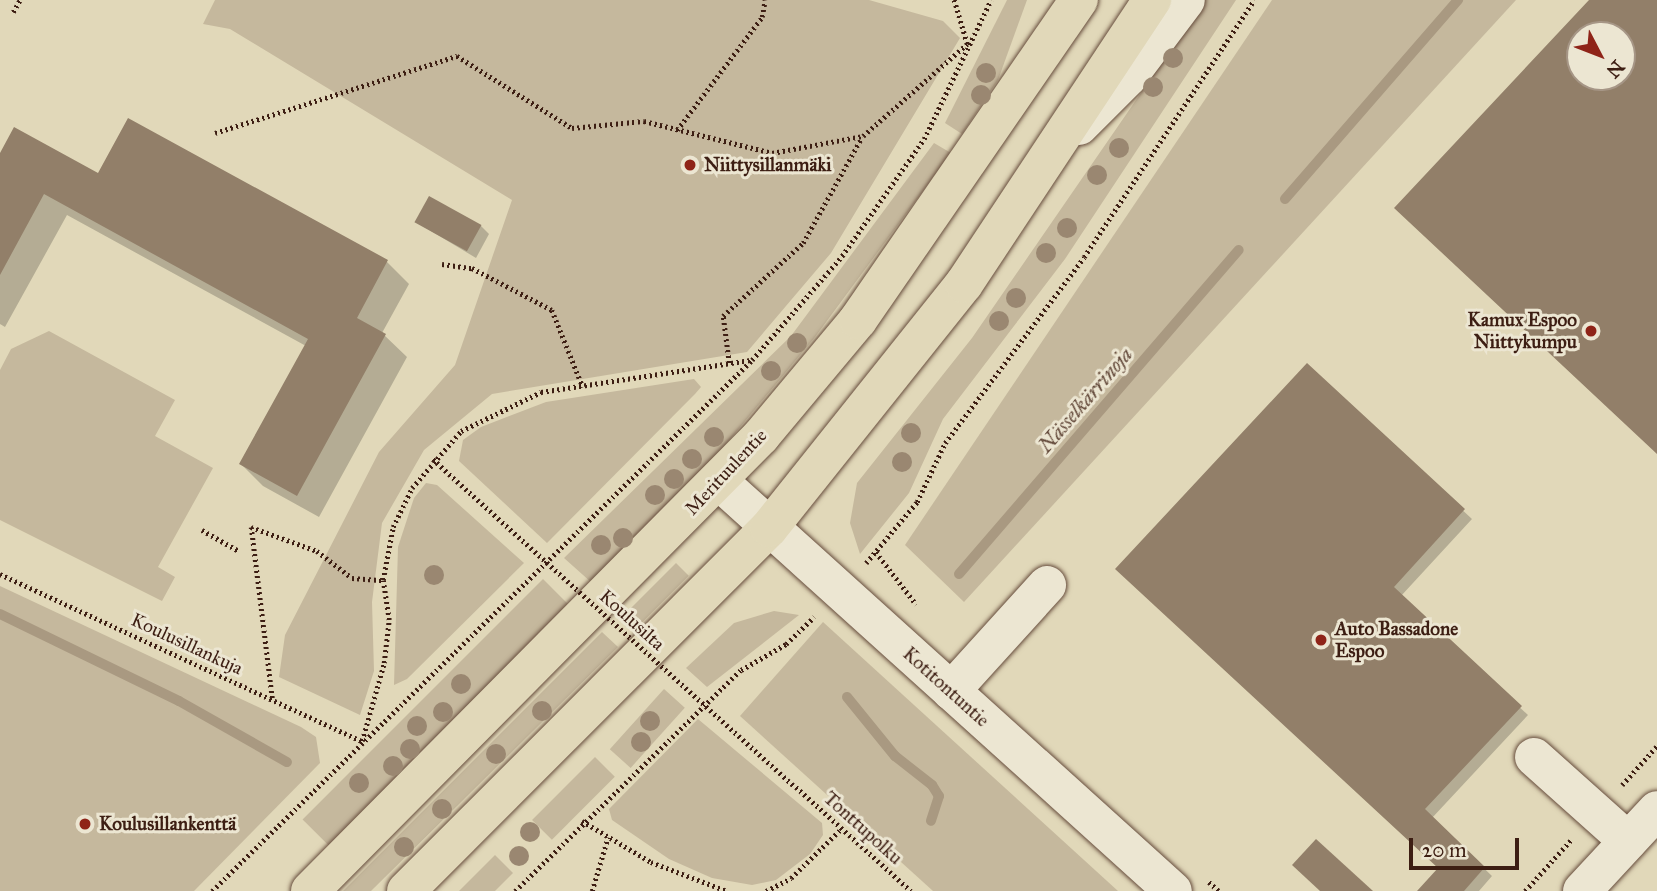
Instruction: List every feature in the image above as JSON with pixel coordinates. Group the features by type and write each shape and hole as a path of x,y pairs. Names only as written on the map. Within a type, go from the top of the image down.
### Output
{"main road":[{"name":"Merituulentie","path":"310,891 720,482 858,320 1079,0"},
{"path":"406,891 769,528 964,284 1152,0"}],"street":[{"path":"1052,152 1128,77 1186,0"},
{"name":"Kotitontuntie","path":"720,482 1173,891"},
{"path":"951,691 1047,585"},
{"path":"1534,757 1628,841"},
{"path":"1582,891 1657,810"}],"path":[{"path":"13,12 20,0"},
{"path":"677,130 762,17 765,0"},
{"path":"954,0 967,44"},
{"path":"212,891 362,740 752,359 842,256 924,139 967,44 991,0"},
{"path":"515,891 582,821 741,670 786,644 840,592 917,502 945,443 1084,257 1254,0"},
{"path":"729,363 723,316 803,243 863,136 967,44"},
{"path":"215,133 457,55 572,128 644,121 772,153 863,136"},
{"path":"442,264 472,268 552,310 583,387"},
{"path":"362,740 385,652 383,580 393,527 433,458 499,408 541,392 752,359"},
{"name":"Koulusilta","path":"433,458 796,787"},
{"path":"272,698 251,527 317,551 352,578 383,580"},
{"path":"202,530 239,551"},
{"name":"Koulusillankuja","path":"0,574 362,740"},
{"name":"Tonttupolku","path":"796,787 911,891"},
{"path":"582,821 651,862 727,891"},
{"path":"766,891 791,878 842,828"},
{"path":"592,891 608,837"}],"shaded area":[{"path":"215,0 869,0 943,21 960,38 831,253 747,352 492,394 424,450 382,523 372,602 374,671 360,715 279,677 285,635 379,452 455,365 512,200 230,29 203,24"},
{"path":"1007,0 1027,0 998,80 962,134 945,123"},
{"path":"1205,0 1236,0 1065,259 943,419 909,493 860,554 850,523 857,483 972,338"},
{"path":"1272,0 1516,0 964,602 905,545"},
{"path":"934,143 951,153 815,337 711,462 592,583 564,558 791,336"},
{"path":"49,331 175,400 155,436 213,468 158,567 175,577 162,601 0,520 0,370 11,349"},
{"path":"694,379 701,387 695,394 547,543 459,461 463,440 481,427 546,402"},
{"path":"426,483 437,485 524,563 407,679 394,685 398,547 414,498"},
{"path":"676,563 689,576 639,625 627,612"},
{"path":"543,579 569,605 329,846 303,819"},
{"path":"0,586 301,727 316,737 320,763 194,891 0,891"},
{"path":"774,611 799,615 707,687 686,668 734,623"},
{"path":"823,622 1118,891 933,891 740,716"},
{"path":"602,632 618,647 371,891 343,891"},
{"path":"664,689 685,708 631,768 610,749"},
{"path":"698,719 822,823 823,835 810,854 776,880 752,885 712,878 669,859 612,820 609,809"},
{"path":"595,757 615,777 552,840 532,820"},
{"path":"495,855 513,873 495,891 459,891"}],"building":[{"name":"Kamux Espoo Niittykumpu","path":"1589,0 1657,0 1657,454 1394,208 1566,25 1566,91 1636,91 1636,21 1569,21"},
{"path":"128,118 388,260 357,318 386,334 297,496 239,464 308,339 44,194 0,275 0,153 14,127 98,173"},
{"path":"429,196 481,225 467,251 414,222"},
{"name":"Auto Bassadone Espoo","path":"1307,363 1465,509 1394,587 1522,706 1425,809 1485,867 1464,891 1417,891 1438,868 1115,569"},
{"path":"1316,839 1373,891 1320,891 1292,865"}],"waterway":[{"name":"Nässelkärrinoja","path":"1285,199 1458,0"},
{"name":"Nässelkärrinoja","path":"959,574 1239,250"},
{"path":"0,614 179,701 287,762"},
{"name":"Nässelkärrinoja","path":"847,697 895,756 932,785 939,796 931,821"}],"place":[{"name":"Niittysillanmäki","path":"690,165"},
{"name":"Kamux Espoo Niittykumpu","path":"1591,331"},
{"name":"Auto Bassadone Espoo","path":"1321,640"},
{"name":"Koulusillankenttä","path":"85,824"}]}
